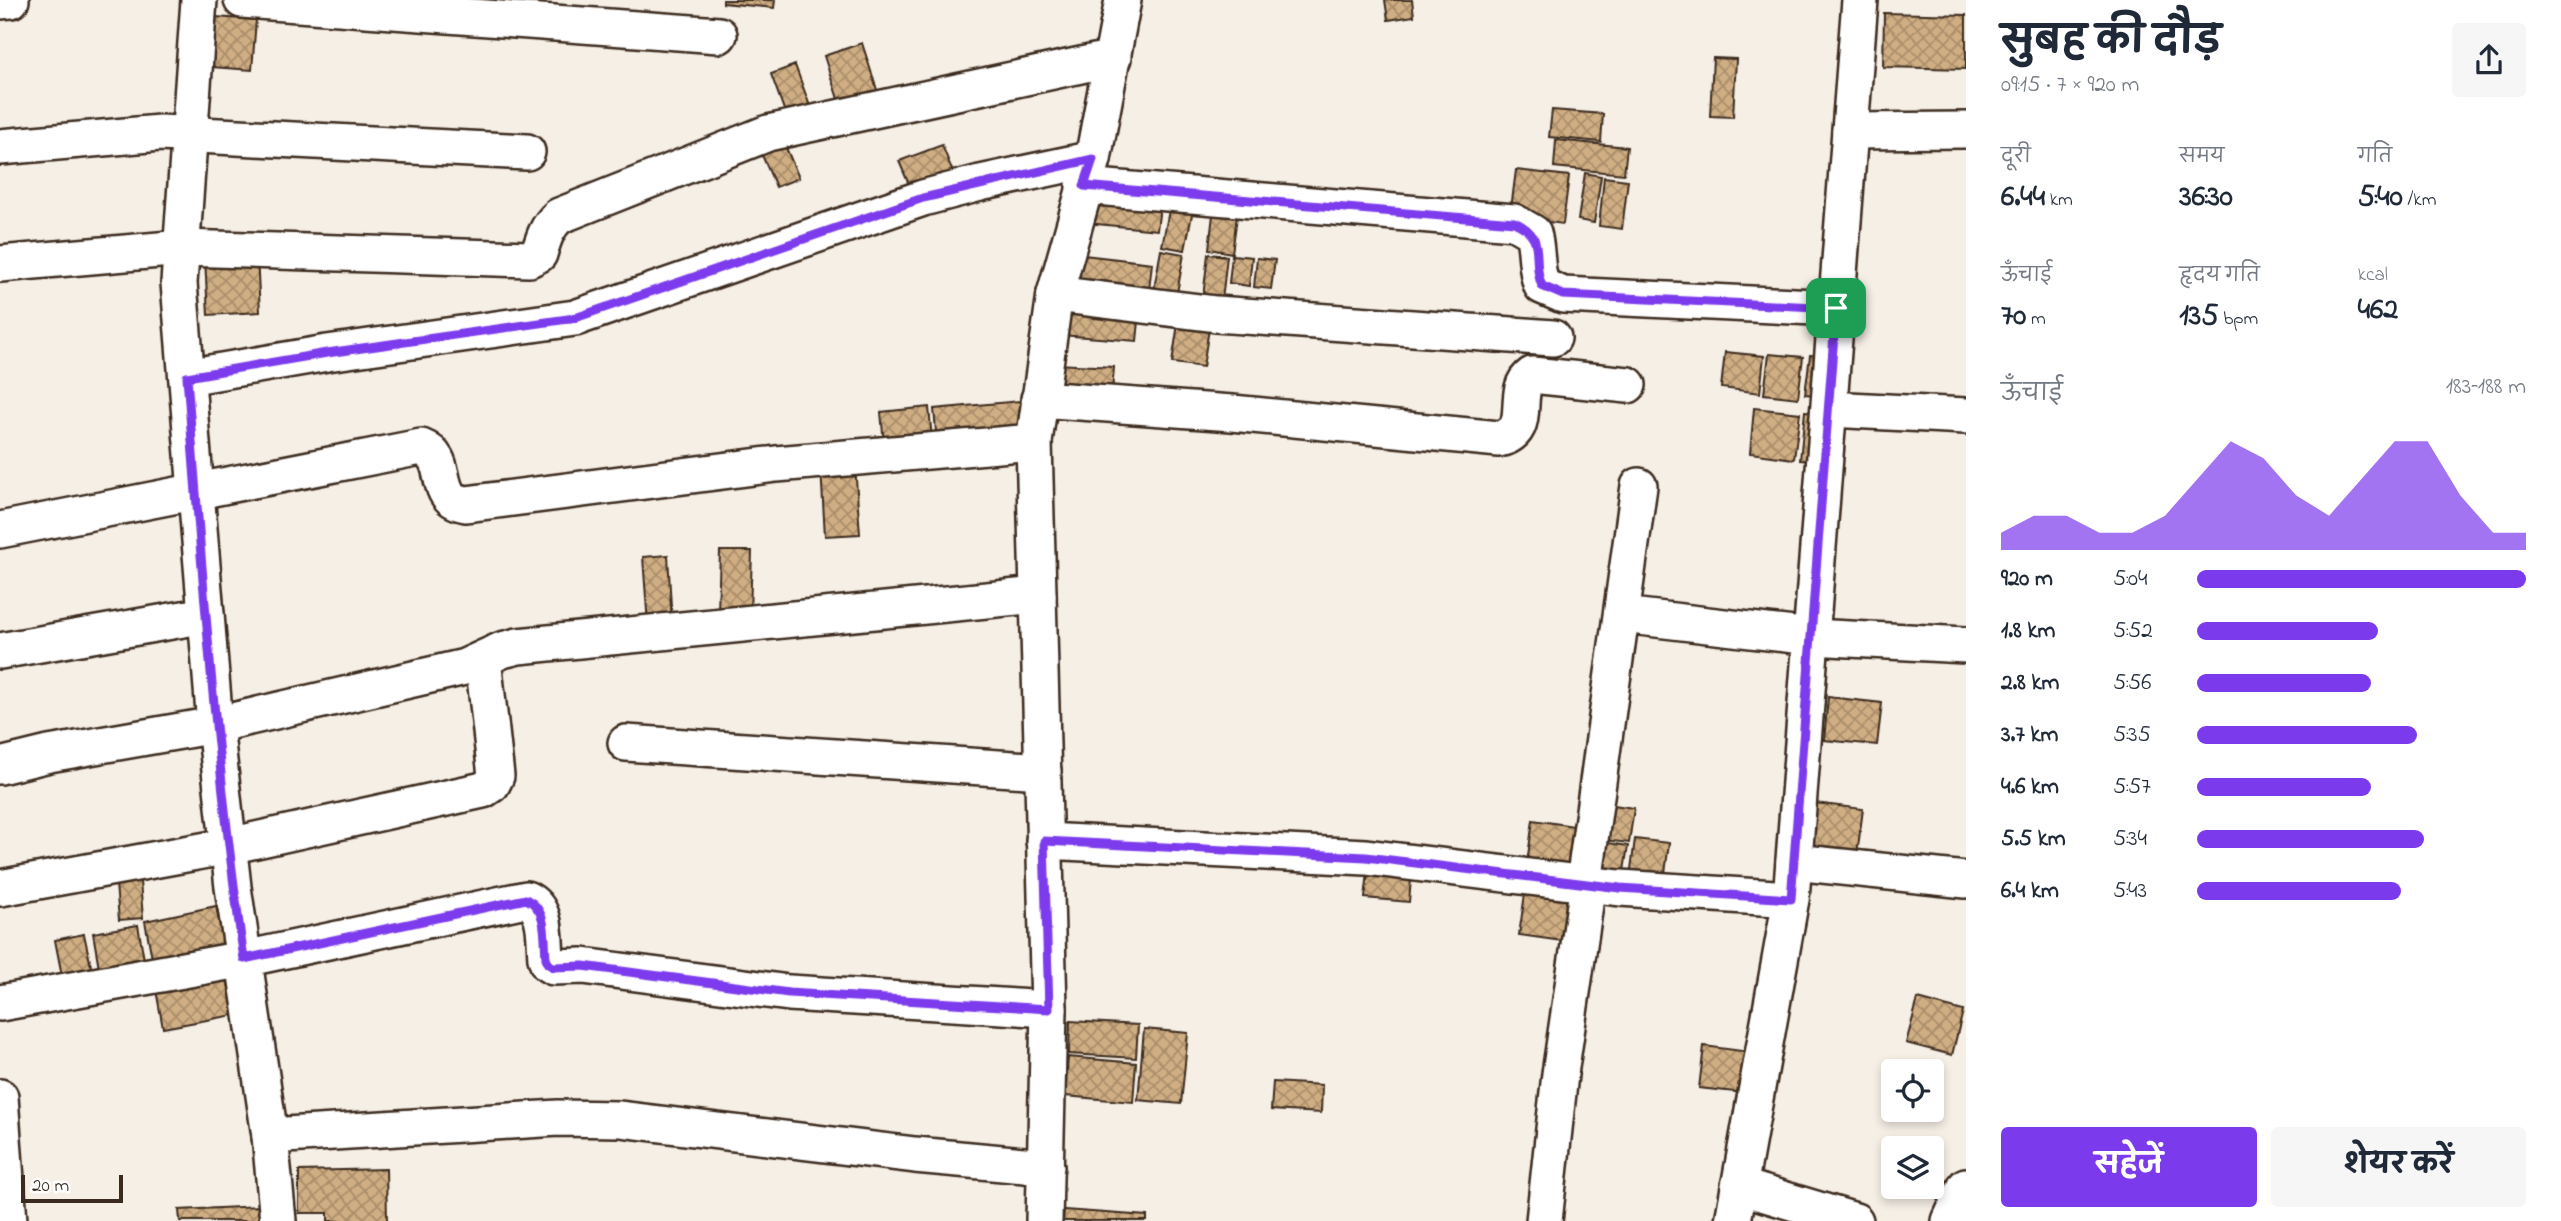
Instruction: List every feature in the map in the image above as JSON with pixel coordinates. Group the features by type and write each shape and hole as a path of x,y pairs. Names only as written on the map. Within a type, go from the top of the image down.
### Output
{"street":[{"path":"0,1 11,0"},
{"path":"199,0 179,283 215,725 244,959 270,1136 278,1221"},
{"path":"242,0 719,35"},
{"path":"1044,1221 1049,1009 1034,442 1055,294 1088,173 1113,58 1122,0"},
{"path":"1733,1221 1791,899 1860,0"},
{"path":"0,264 182,248 529,259 539,254 544,236 552,221 559,216 768,133 1113,58"},
{"path":"1850,131 1966,130"},
{"path":"0,148 160,133 527,152"},
{"path":"187,377 327,353 575,318 923,198 1088,173 1514,222 1533,233 1542,286 1563,295 1836,308"},
{"path":"1055,294 1216,314 1553,338"},
{"path":"1039,398 1232,413 1499,439 1511,436 1517,429 1524,386 1532,375 1628,385"},
{"path":"1829,409 1966,416"},
{"path":"0,530 421,447 437,458 444,489 449,497 466,504 776,464 1034,442"},
{"path":"1544,1221 1560,1074 1639,486"},
{"path":"0,766 49,754 215,725 465,667 502,650 518,646 1038,595"},
{"path":"0,651 206,615"},
{"path":"1622,615 1811,637 1966,645"},
{"path":"0,888 229,846 483,790 492,784 496,776 484,659"},
{"path":"626,743 1043,771"},
{"path":"1044,841 1366,857 1586,883 1791,899"},
{"path":"1794,862 1966,880"},
{"path":"0,1003 244,959 526,899 540,909 546,958 548,964 553,967 583,966 789,993 1049,1009"},
{"path":"0,1097 9,1221"},
{"path":"270,1136 558,1118 620,1119 915,1155 1046,1167"},
{"path":"1740,1186 1856,1221"},
{"path":"1950,1221 1966,1186"}],"building":[{"path":"723,0 775,0 774,8 723,3"},
{"path":"1385,0 1412,0 1414,16 1388,20"},
{"path":"1884,13 1966,15 1966,69 1883,67"},
{"path":"216,17 256,20 252,70 212,67"},
{"path":"862,43 878,93 840,105 824,56"},
{"path":"1713,58 1736,59 1733,117 1710,116"},
{"path":"795,65 811,109 787,118 771,74"},
{"path":"1552,110 1603,114 1601,142 1549,137"},
{"path":"781,136 799,178 776,187 758,146"},
{"path":"1556,140 1627,147 1624,174 1554,167"},
{"path":"942,145 954,175 912,192 899,161"},
{"path":"1516,170 1569,176 1563,224 1510,217"},
{"path":"1585,173 1601,176 1594,223 1578,220"},
{"path":"1604,177 1628,180 1622,229 1599,226"},
{"path":"1090,192 1161,199 1157,230 1087,223"},
{"path":"1172,195 1195,199 1185,250 1162,246"},
{"path":"1214,206 1238,209 1232,253 1209,249"},
{"path":"1161,250 1184,254 1175,304 1152,300"},
{"path":"1075,254 1152,263 1148,299 1071,290"},
{"path":"1208,254 1227,256 1221,309 1202,306"},
{"path":"1232,255 1252,257 1249,286 1229,283"},
{"path":"257,256 260,312 208,315 205,259"},
{"path":"1257,258 1275,260 1271,289 1254,287"},
{"path":"1064,305 1140,311 1137,341 1061,335"},
{"path":"1179,317 1210,322 1203,367 1172,363"},
{"path":"1725,352 1764,356 1760,393 1721,388"},
{"path":"1769,354 1803,357 1798,398 1764,394"},
{"path":"1810,355 1831,357 1826,396 1805,394"},
{"path":"1056,364 1114,367 1112,393 1055,391"},
{"path":"1020,401 1023,434 937,443 934,409"},
{"path":"929,407 932,440 884,444 881,412"},
{"path":"1754,408 1800,413 1794,459 1750,453"},
{"path":"1805,411 1827,413 1822,462 1800,460"},
{"path":"855,465 860,534 825,536 821,468"},
{"path":"720,551 752,551 750,614 718,613"},
{"path":"668,555 672,624 648,625 643,557"},
{"path":"1828,697 1882,703 1877,745 1824,740"},
{"path":"1601,803 1634,808 1629,843 1596,839"},
{"path":"1815,803 1863,809 1856,862 1808,856"},
{"path":"1533,820 1581,827 1575,870 1527,863"},
{"path":"1635,839 1669,843 1664,881 1630,877"},
{"path":"1595,841 1628,846 1623,877 1591,872"},
{"path":"1369,864 1412,868 1409,902 1365,898"},
{"path":"139,869 143,918 119,920 115,872"},
{"path":"1526,887 1576,893 1570,942 1519,935"},
{"path":"216,906 226,955 154,969 145,921"},
{"path":"138,925 146,971 101,979 93,933"},
{"path":"84,934 94,980 64,986 55,940"},
{"path":"225,967 234,1015 163,1028 154,979"},
{"path":"1918,999 1963,1011 1952,1055 1906,1043"},
{"path":"1070,1021 1138,1025 1136,1058 1069,1054"},
{"path":"1144,1029 1188,1033 1181,1104 1138,1100"},
{"path":"1704,1046 1750,1052 1744,1093 1699,1088"},
{"path":"1068,1057 1136,1063 1133,1102 1065,1096"},
{"path":"1273,1082 1322,1085 1321,1113 1271,1110"},
{"path":"386,1169 387,1221 328,1221 328,1213 299,1213 299,1171"},
{"path":"260,1206 260,1221 180,1221 179,1210"},
{"path":"1064,1210 1147,1216 1147,1221 1063,1221"}],"route":[{"path":"1093,159 1084,186 1514,222 1533,233 1542,286 1563,295 1836,308 1791,899 1620,888 1366,857 1044,841 1049,1009 789,993 583,966 553,967 548,964 546,958 540,909 526,899 244,959 233,887 212,693 187,377 327,353 575,318 923,198 1093,159"}]}
